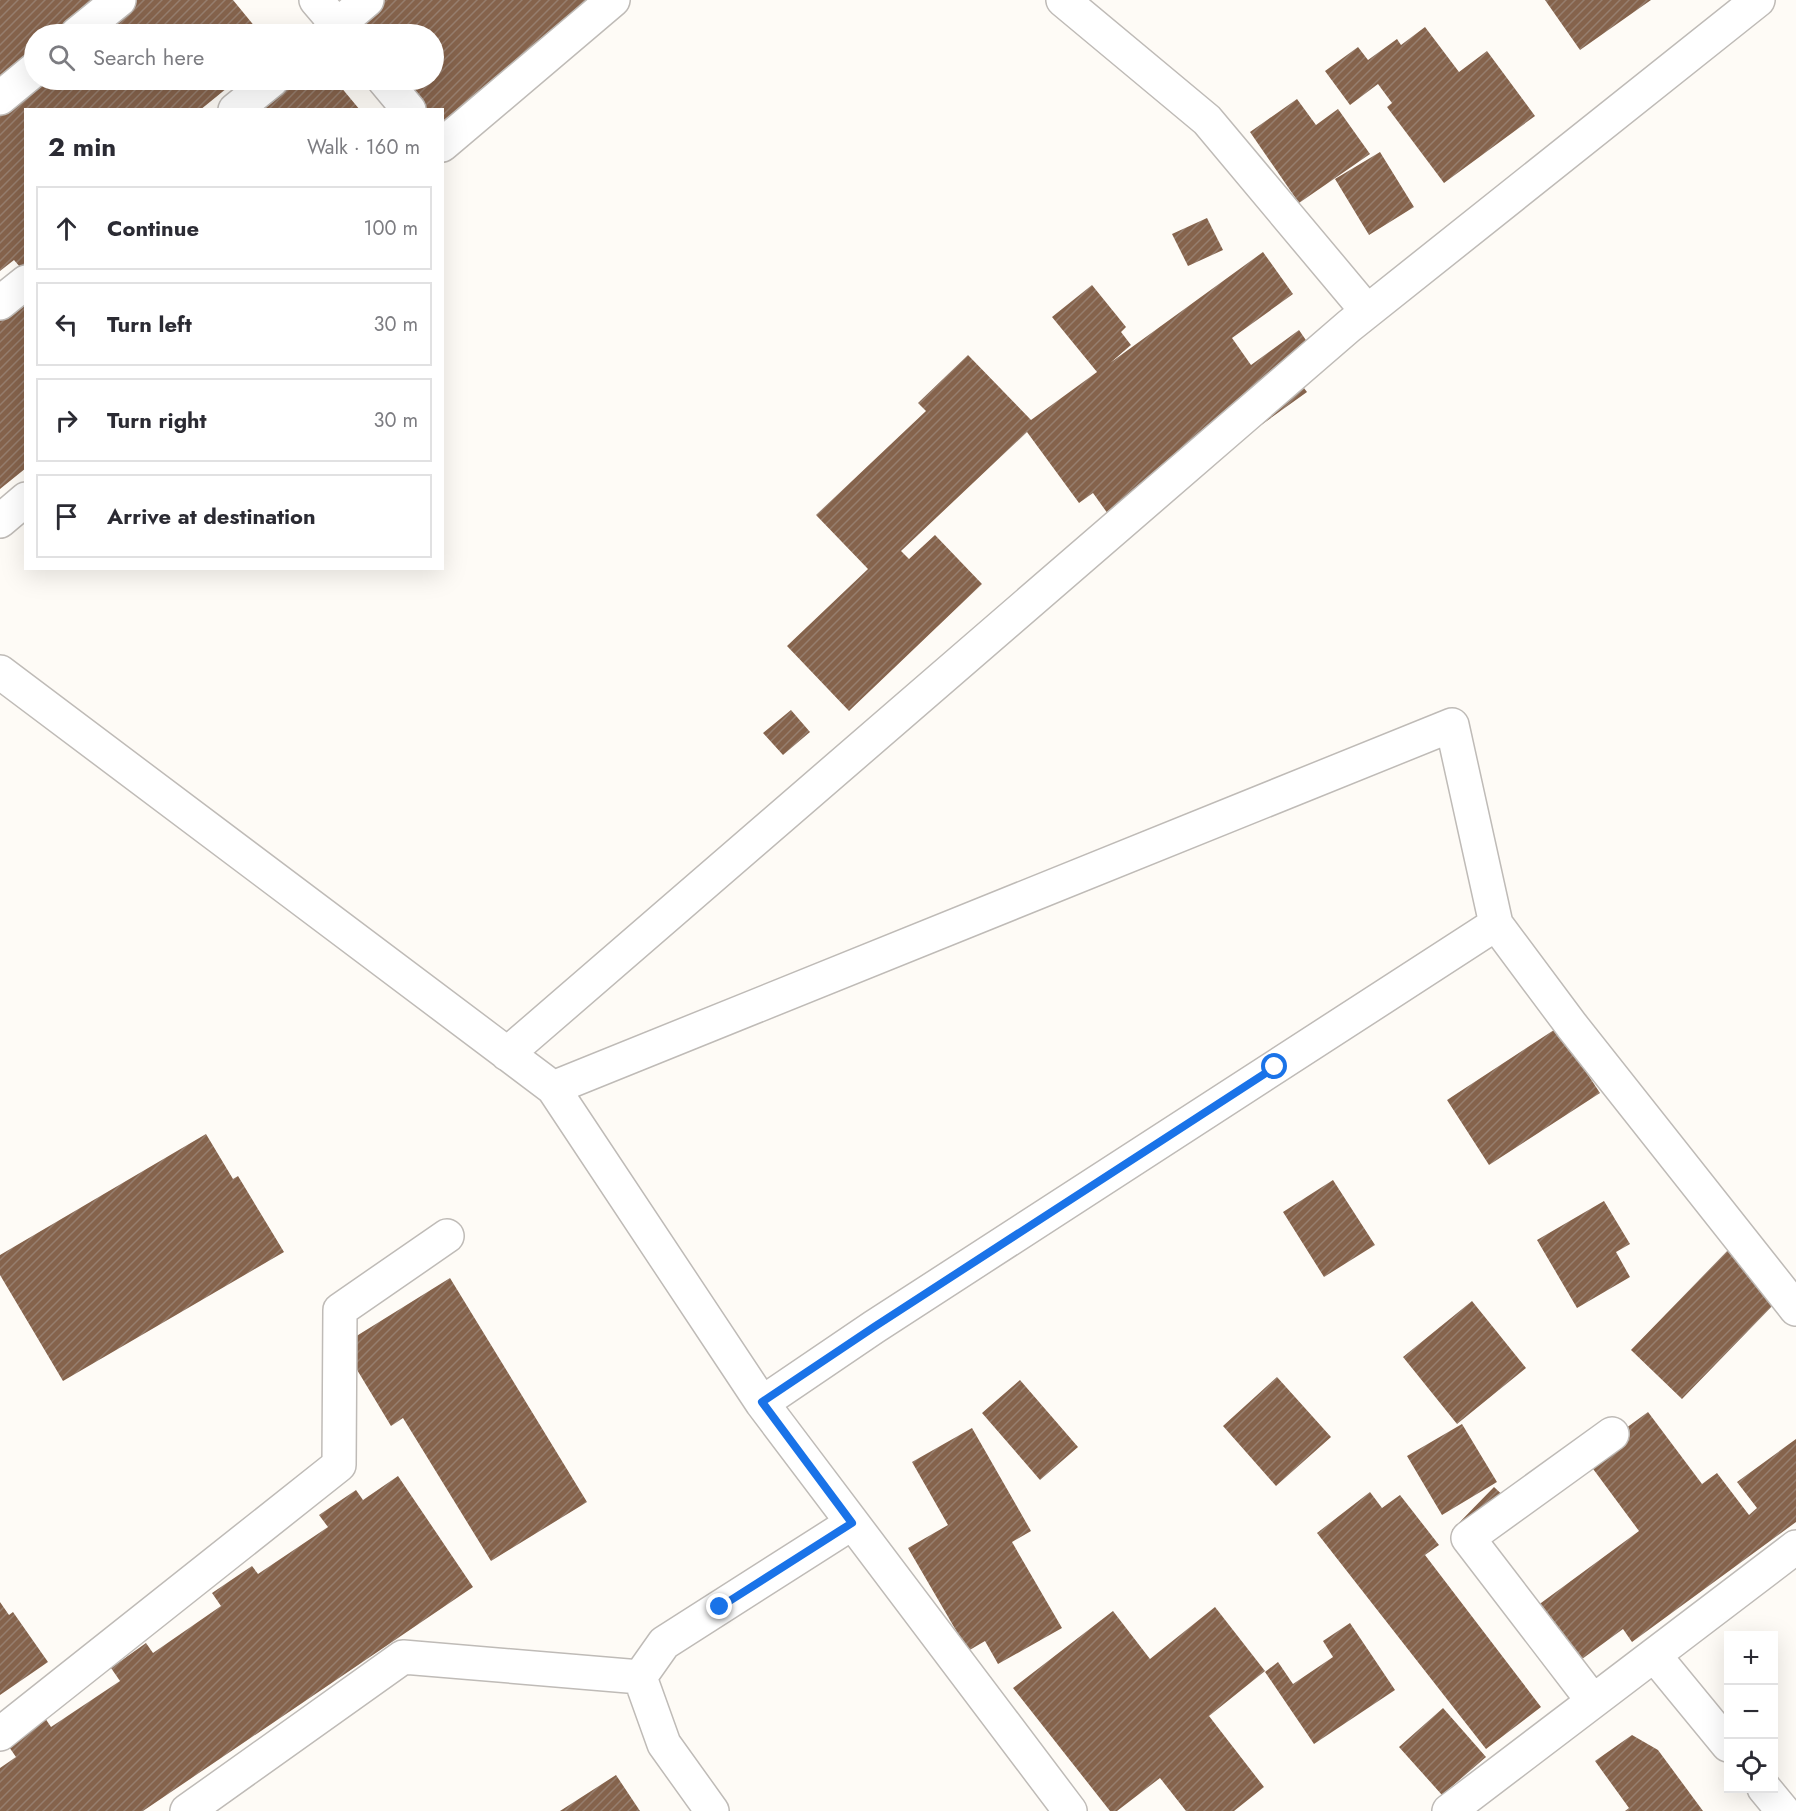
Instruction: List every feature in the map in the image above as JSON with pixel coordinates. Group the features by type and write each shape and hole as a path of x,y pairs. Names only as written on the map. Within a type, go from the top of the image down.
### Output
{"street":[{"path":"89,24 119,0"},
{"path":"316,0 332,24"},
{"path":"344,24 367,0"},
{"path":"444,143 612,0"},
{"path":"1063,0 1208,120 1367,311"},
{"path":"507,1054 1367,311 1758,0"},
{"path":"0,98 24,78"},
{"path":"237,108 260,90"},
{"path":"392,90 407,108"},
{"path":"0,303 24,284"},
{"path":"0,521 24,502"},
{"path":"0,672 553,1088 762,1402 1070,1811"},
{"path":"553,1088 1452,725 1496,924 1572,1026 1796,1309"},
{"path":"762,1402 1496,924"},
{"path":"0,1734 339,1465 340,1310 447,1236"},
{"path":"1593,1701 1468,1538 1612,1434"},
{"path":"640,1677 664,1643 852,1523"},
{"path":"1449,1811 1796,1546"},
{"path":"1654,1654 1724,1740"},
{"path":"188,1811 403,1657 640,1677"},
{"path":"640,1677 664,1744 712,1811"},
{"path":"1768,1793 1783,1811"}],"building":[{"path":"0,0 233,0 253,24 24,24 24,90 225,90 202,108 24,108 24,272 14,260 0,271"},
{"path":"373,0 611,0 444,132 444,108 408,108 394,90 444,90 444,24 356,24"},
{"path":"1545,0 1651,0 1580,50"},
{"path":"1425,27 1459,72 1487,51 1535,116 1444,183 1387,107 1392,103 1378,84 1350,105 1325,71 1358,47 1368,60 1397,39 1401,45"},
{"path":"268,90 343,90 358,108 245,108"},
{"path":"1297,99 1316,125 1338,109 1370,154 1299,203 1250,132"},
{"path":"1380,152 1414,207 1369,235 1335,179"},
{"path":"1207,218 1223,250 1188,266 1172,234"},
{"path":"1263,252 1293,294 1232,338 1251,365 1299,330 1312,349 1288,367 1307,392 1118,528 1093,493 1079,503 1027,432 901,551 909,559 935,535 982,584 849,711 787,646 868,569 816,515 926,411 918,403 968,355 1031,420 1097,372 1052,317 1092,285 1126,327 1121,332 1131,345 1110,363"},
{"path":"24,294 24,470 0,489 0,313"},
{"path":"791,710 810,732 783,755 763,733"},
{"path":"1557,1028 1600,1093 1489,1165 1447,1100"},
{"path":"206,1134 233,1179 238,1176 284,1252 63,1381 0,1275 0,1255"},
{"path":"1333,1180 1375,1245 1324,1277 1283,1212"},
{"path":"1604,1201 1630,1244 1616,1252 1630,1277 1577,1308 1537,1240"},
{"path":"1733,1245 1784,1294 1682,1399 1631,1350"},
{"path":"450,1278 587,1502 491,1561 403,1418 391,1426 342,1345"},
{"path":"1472,1301 1526,1368 1457,1424 1403,1357"},
{"path":"1277,1377 1331,1437 1276,1486 1223,1426"},
{"path":"1020,1380 1078,1447 1040,1480 982,1413"},
{"path":"1648,1412 1702,1484 1717,1473 1749,1515 1757,1508 1737,1482 1796,1439 1796,1522 1632,1642 1623,1629 1567,1670 1526,1614 1639,1531 1585,1458"},
{"path":"1462,1424 1497,1482 1442,1515 1407,1456"},
{"path":"972,1428 1031,1531 1012,1542 1062,1628 998,1664 985,1641 968,1651 908,1548 948,1525 912,1462"},
{"path":"398,1476 473,1587 143,1811 0,1811 0,1768 16,1757 7,1744 45,1718 51,1727 120,1681 111,1668 146,1643 153,1653 221,1606 212,1593 252,1566 258,1574 328,1527 319,1515 356,1490 363,1500"},
{"path":"1494,1487 1509,1501 1466,1544 1452,1530"},
{"path":"1370,1492 1382,1508 1400,1495 1439,1545 1425,1555 1541,1707 1486,1749 1317,1533"},
{"path":"0,1602 9,1615 13,1612 48,1662 0,1695"},
{"path":"1215,1607 1265,1671 1209,1716 1264,1787 1234,1811 1186,1811 1160,1778 1117,1811 1110,1811 1013,1688 1113,1611 1150,1659"},
{"path":"1350,1623 1395,1690 1314,1744 1265,1672 1278,1662 1293,1684 1333,1657 1323,1641"},
{"path":"1443,1708 1486,1757 1442,1795 1399,1747"},
{"path":"1632,1735 1658,1750 1703,1811 1625,1811 1629,1808 1595,1761"},
{"path":"616,1775 640,1811 560,1811"}],"route":[{"path":"720,1607 852,1523 762,1402 1275,1067"}]}
